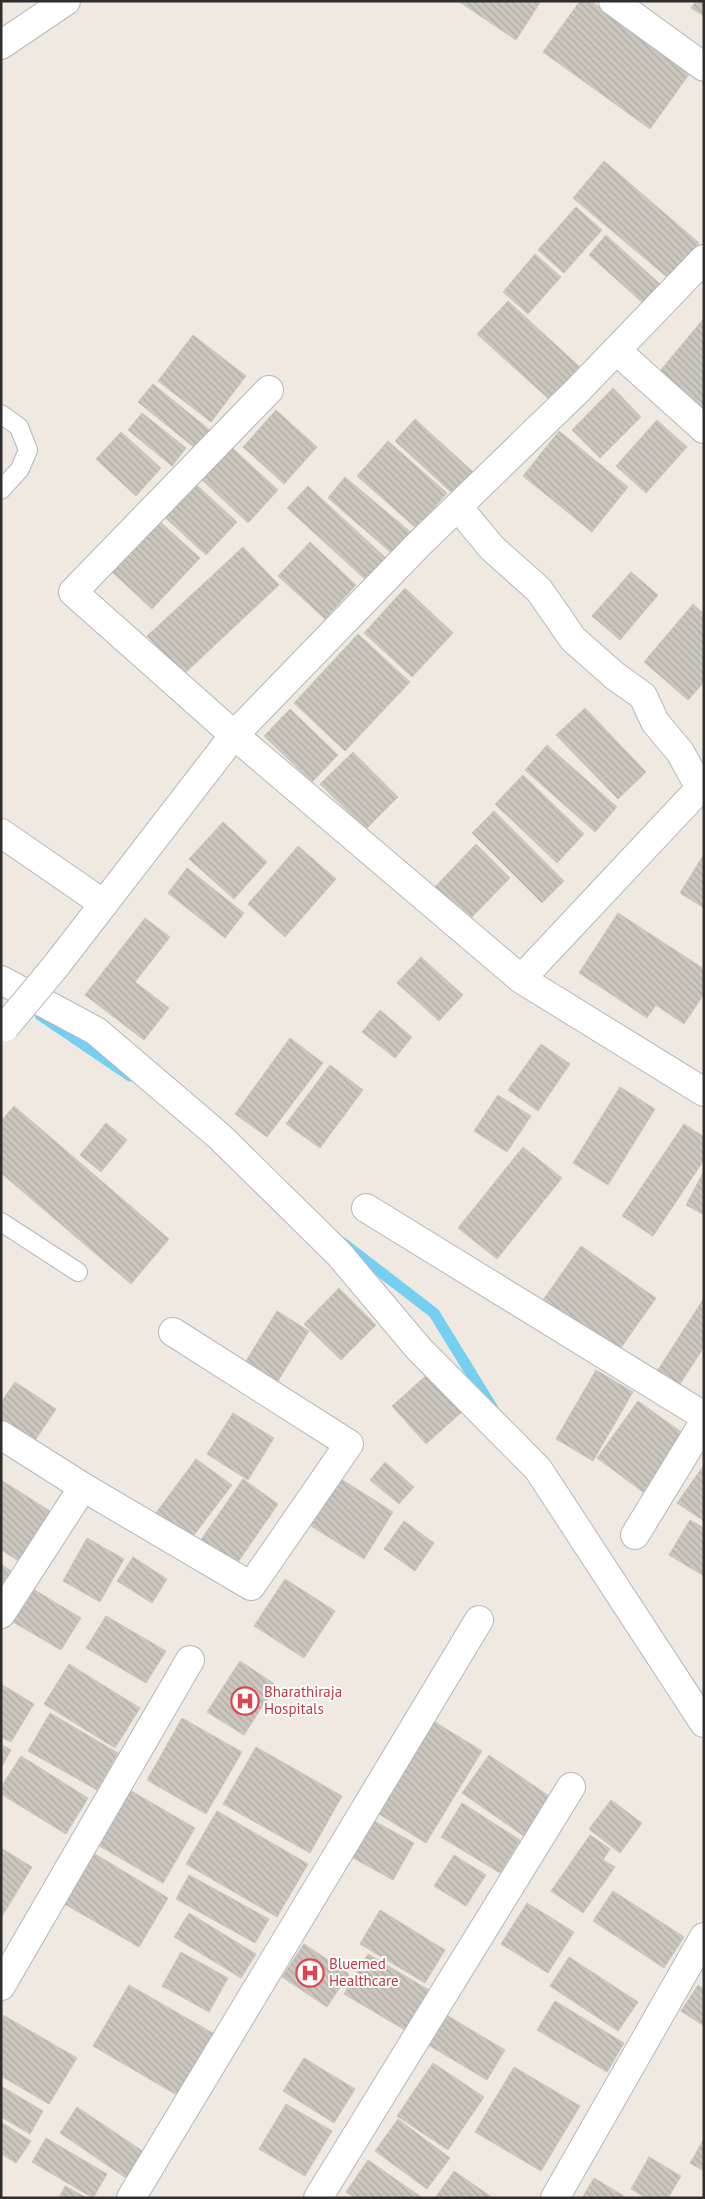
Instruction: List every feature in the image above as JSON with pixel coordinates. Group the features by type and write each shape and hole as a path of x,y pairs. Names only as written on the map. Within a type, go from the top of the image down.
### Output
{"street":[{"path":"1,45 66,1"},
{"path":"613,1 704,67"},
{"path":"3,1029 55,967 234,735 418,545 616,350 704,259"},
{"path":"616,350 704,430"},
{"path":"270,390 73,592 234,735 521,979 704,1092"},
{"path":"458,506 492,548 526,581 539,590 573,639 615,676 644,696 655,722 680,752 703,787 521,979"},
{"path":"1,833 104,904"},
{"path":"1,980 96,1031 219,1136 339,1254 419,1350 538,1469 704,1723"},
{"path":"366,1208 704,1416"},
{"path":"1,1435 84,1487 251,1586 349,1444 173,1332"},
{"path":"635,1535 704,1422"},
{"path":"1,1614 84,1487"},
{"path":"131,2198 479,1620"},
{"path":"1,1986 190,1660"},
{"path":"318,2198 571,1787"},
{"path":"554,2198 704,1936"}],"lane":[{"path":"1,414 19,428 28,450 20,469 1,490"},
{"path":"1,1222 78,1272"}],"building":[{"path":"458,1 541,1 516,40"},
{"path":"580,1 591,1 690,73 650,129 543,52"},
{"path":"696,1 704,1 704,16 691,8"},
{"path":"604,161 699,243 668,278 573,198"},
{"path":"576,207 602,230 564,273 538,250"},
{"path":"606,235 660,284 643,303 589,255"},
{"path":"535,254 561,277 528,314 503,292"},
{"path":"508,301 581,368 551,401 477,334"},
{"path":"704,318 704,407 699,413 655,377"},
{"path":"193,335 246,376 211,422 158,381"},
{"path":"153,384 211,431 196,449 138,402"},
{"path":"613,388 641,417 600,458 572,430"},
{"path":"276,410 317,447 284,484 243,447"},
{"path":"142,413 186,448 172,466 128,430"},
{"path":"415,419 473,472 453,494 395,441"},
{"path":"657,420 687,447 646,493 616,466"},
{"path":"559,431 628,487 592,532 523,476"},
{"path":"121,432 161,468 136,496 96,459"},
{"path":"388,441 447,493 416,528 357,476"},
{"path":"228,444 278,490 248,523 198,476"},
{"path":"345,477 413,534 395,556 328,498"},
{"path":"189,478 237,522 206,555 158,511"},
{"path":"308,486 388,560 367,581 287,508"},
{"path":"158,520 200,558 152,609 111,571"},
{"path":"310,542 356,585 325,619 278,576"},
{"path":"243,547 279,585 184,674 147,636"},
{"path":"631,572 658,595 620,640 592,616"},
{"path":"405,588 453,633 412,677 364,633"},
{"path":"693,604 704,614 704,682 688,700 644,662"},
{"path":"358,634 410,682 345,751 294,703"},
{"path":"585,708 646,772 618,799 556,735"},
{"path":"290,709 338,755 312,782 264,736"},
{"path":"547,745 617,807 595,832 525,770"},
{"path":"353,752 398,797 366,829 320,784"},
{"path":"523,775 584,834 557,863 495,804"},
{"path":"494,811 564,881 542,903 472,833"},
{"path":"223,822 267,862 234,899 189,859"},
{"path":"476,844 510,878 467,922 433,889"},
{"path":"298,846 336,879 285,937 248,904"},
{"path":"704,854 704,908 680,893"},
{"path":"187,868 244,913 225,938 168,893"},
{"path":"618,913 704,969 704,994 684,1024 656,1005 647,1018 579,973"},
{"path":"145,918 170,937 135,982 169,1008 144,1040 85,995"},
{"path":"421,957 463,995 439,1021 397,983"},
{"path":"380,1010 412,1037 395,1058 362,1032"},
{"path":"290,1038 323,1063 267,1137 235,1114"},
{"path":"541,1044 570,1064 538,1111 508,1090"},
{"path":"330,1065 363,1090 320,1148 286,1124"},
{"path":"620,1087 655,1109 608,1185 573,1163"},
{"path":"498,1095 531,1116 507,1152 474,1131"},
{"path":"14,1106 169,1239 131,1284 1,1173 1,1121"},
{"path":"106,1123 127,1140 101,1172 80,1155"},
{"path":"684,1124 704,1137 704,1160 653,1236 622,1216"},
{"path":"523,1147 562,1178 497,1259 458,1228"},
{"path":"704,1171 704,1215 686,1205"},
{"path":"581,1246 656,1298 618,1352 543,1300"},
{"path":"339,1288 376,1325 341,1360 304,1324"},
{"path":"704,1298 704,1347 676,1390 654,1376"},
{"path":"277,1311 309,1331 278,1381 246,1361"},
{"path":"596,1370 633,1392 593,1461 556,1439"},
{"path":"429,1373 463,1411 426,1444 392,1406"},
{"path":"15,1382 56,1409 32,1445 1,1424 1,1402"},
{"path":"638,1401 684,1434 643,1492 597,1458"},
{"path":"233,1413 274,1438 248,1480 207,1454"},
{"path":"196,1459 232,1485 188,1543 153,1517"},
{"path":"385,1462 414,1487 399,1504 370,1480"},
{"path":"704,1465 704,1521 677,1503"},
{"path":"243,1479 278,1504 234,1568 198,1544"},
{"path":"341,1479 393,1512 364,1559 311,1526"},
{"path":"1,1480 50,1511 19,1561 1,1550"},
{"path":"690,1520 704,1528 704,1576 669,1555"},
{"path":"404,1521 434,1543 415,1571 384,1549"},
{"path":"87,1538 124,1559 100,1602 63,1581"},
{"path":"133,1557 167,1579 152,1603 117,1581"},
{"path":"1,1564 11,1571 1,1585"},
{"path":"285,1579 335,1611 304,1658 254,1626"},
{"path":"28,1586 81,1618 61,1650 8,1619"},
{"path":"106,1616 166,1651 146,1683 86,1648"},
{"path":"240,1661 276,1685 244,1735 207,1712"},
{"path":"69,1664 140,1708 115,1748 44,1704"},
{"path":"1,1684 34,1704 11,1742 1,1737"},
{"path":"50,1713 118,1753 97,1790 28,1751"},
{"path":"182,1718 242,1752 206,1814 147,1780"},
{"path":"430,1719 482,1751 426,1843 374,1811"},
{"path":"1,1744 11,1750 1,1768"},
{"path":"256,1747 342,1796 310,1853 223,1804"},
{"path":"489,1755 555,1800 528,1839 462,1793"},
{"path":"21,1756 88,1798 66,1834 1,1794 1,1787"},
{"path":"128,1789 195,1828 163,1883 96,1844"},
{"path":"611,1800 642,1823 620,1853 589,1829"},
{"path":"462,1803 520,1840 500,1873 441,1837"},
{"path":"217,1811 308,1864 277,1917 186,1864"},
{"path":"367,1817 414,1843 393,1880 346,1854"},
{"path":"590,1835 610,1849 603,1860 615,1867 583,1913 551,1891"},
{"path":"1,1848 32,1867 1,1918"},
{"path":"90,1851 168,1898 139,1947 61,1902"},
{"path":"454,1855 486,1875 466,1906 434,1886"},
{"path":"189,1875 269,1919 255,1943 176,1899"},
{"path":"613,1891 684,1937 664,1968 593,1921"},
{"path":"527,1903 574,1932 548,1973 501,1944"},
{"path":"380,1910 445,1950 425,1983 360,1944"},
{"path":"189,1913 256,1954 241,1978 174,1937"},
{"path":"304,1944 349,1974 327,2007 282,1977"},
{"path":"181,1952 228,1978 209,2012 162,1986"},
{"path":"368,1954 439,1996 415,2036 344,1994"},
{"path":"569,1957 638,2002 618,2031 550,1986"},
{"path":"129,1985 218,2036 182,2098 93,2046"},
{"path":"698,1985 704,1989 704,2026 681,2011"},
{"path":"555,2001 624,2043 607,2072 537,2030"},
{"path":"443,2013 505,2050 487,2080 425,2043"},
{"path":"3,2015 77,2058 49,2104 1,2076"},
{"path":"304,2058 355,2089 334,2123 283,2091"},
{"path":"433,2063 484,2097 448,2150 397,2116"},
{"path":"514,2067 580,2106 541,2171 475,2132"},
{"path":"1,2086 43,2111 30,2134 1,2117"},
{"path":"286,2104 332,2131 305,2176 259,2149"},
{"path":"77,2107 144,2152 126,2178 60,2133"},
{"path":"398,2119 450,2158 427,2189 375,2151"},
{"path":"1,2122 31,2141 16,2163 1,2154"},
{"path":"46,2138 107,2174 93,2198 32,2162"},
{"path":"704,2139 704,2171 690,2163"},
{"path":"649,2157 681,2176 668,2198 646,2198 631,2189"},
{"path":"368,2160 421,2197 355,2198 346,2192"},
{"path":"454,2171 493,2198 435,2198"},
{"path":"594,2178 627,2198 582,2198"},
{"path":"65,2186 87,2198 59,2198"}],"waterway":[{"path":"40,1015 130,1076"},
{"path":"343,1243 434,1313 493,1409"}],"place":[{"name":"Bharathiraja Hospitals","path":"245,1701"},
{"name":"Bluemed Healthcare","path":"310,1973"}]}
